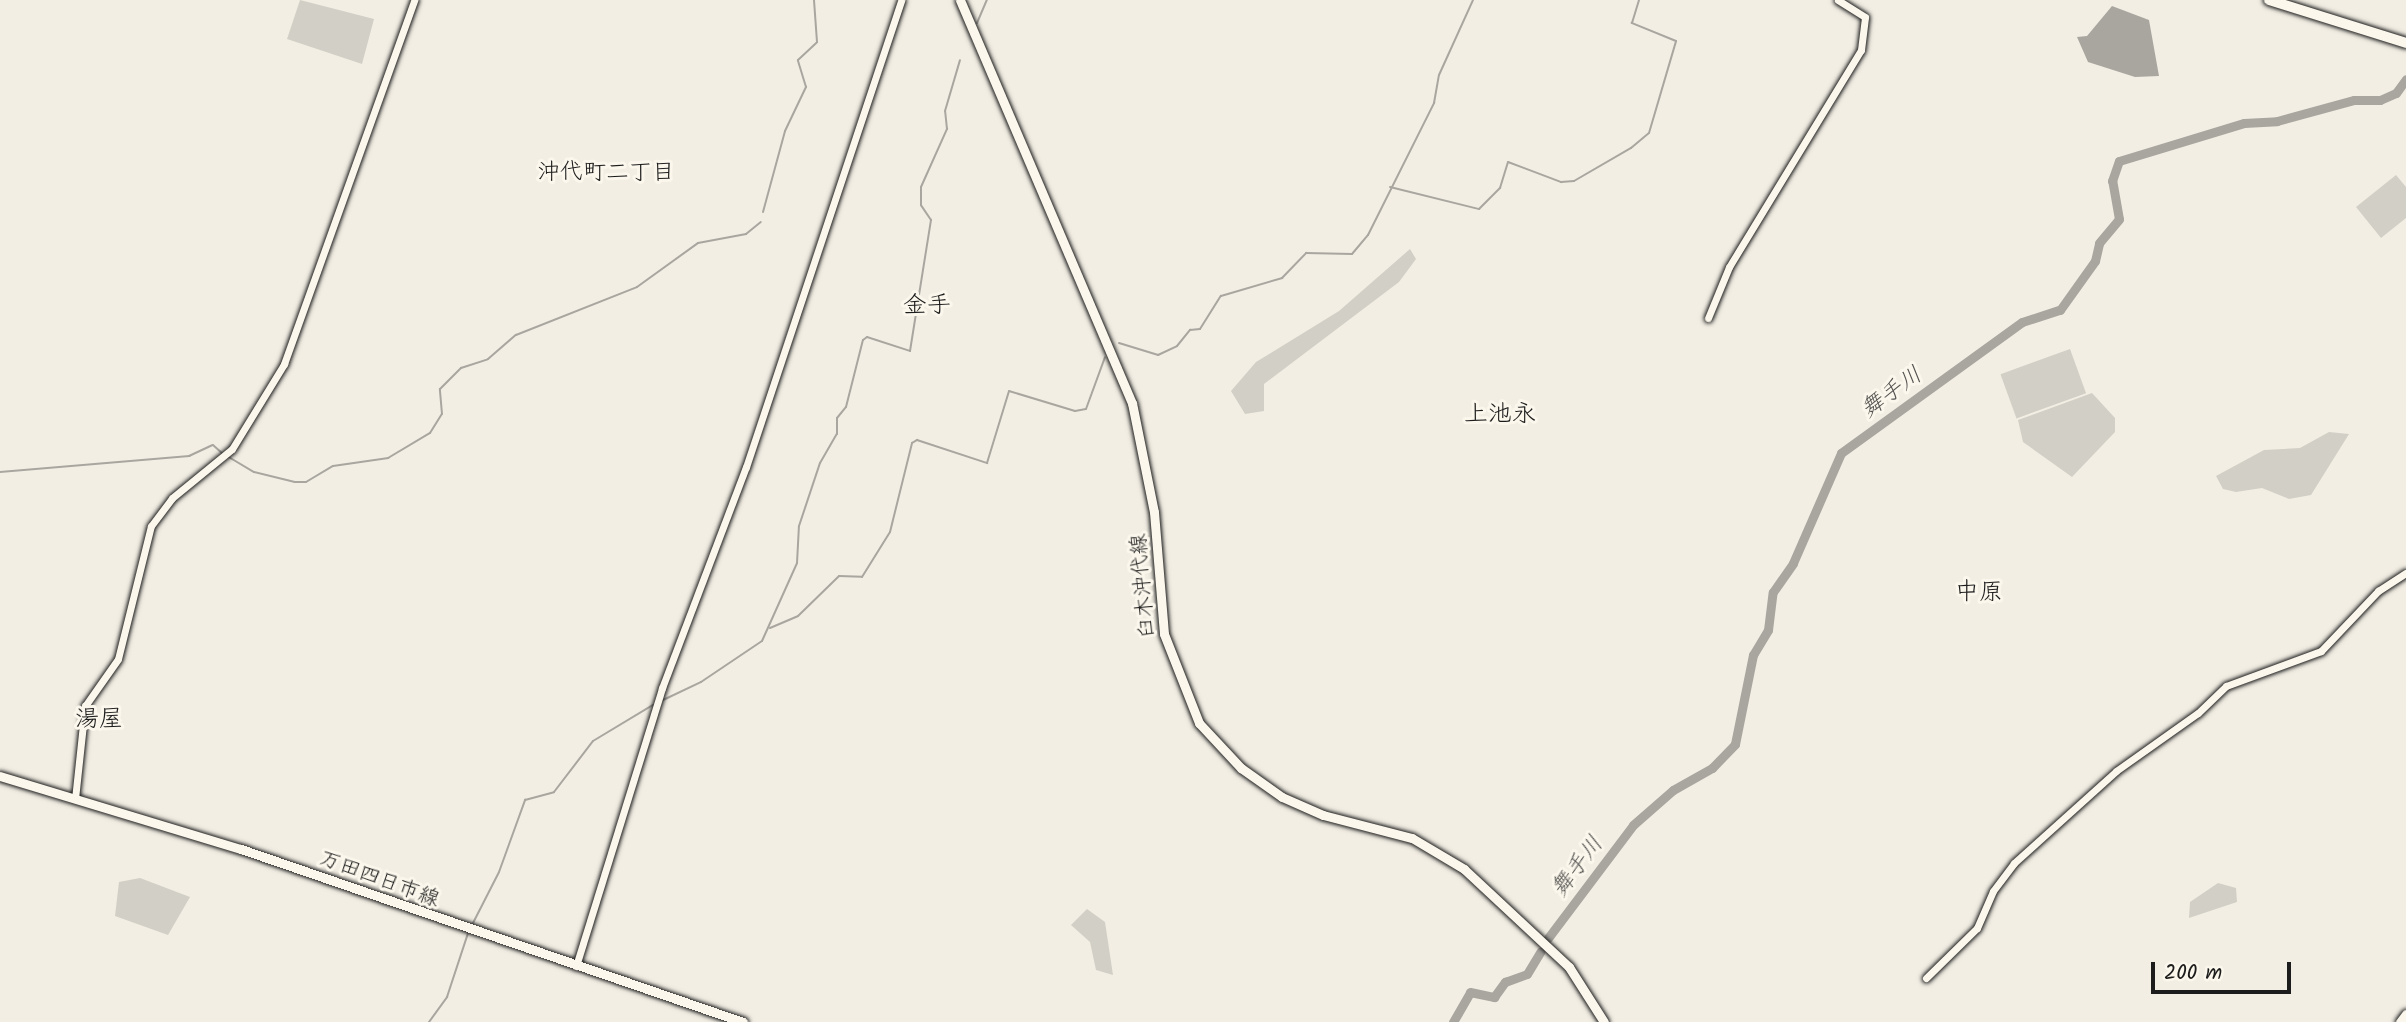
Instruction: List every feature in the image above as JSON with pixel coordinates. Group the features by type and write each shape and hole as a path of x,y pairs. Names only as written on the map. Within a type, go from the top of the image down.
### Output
{"highway":[{"path":"2269,0 2406,43"}],"main road":[{"name":"臼木沖代線","path":"960,0 1132,403 1154,512 1164,634 1199,723 1241,768 1282,797 1332,818 1412,838 1464,869 1569,967 1604,1022"},
{"name":"万田四日市線","path":"0,776 241,849 743,1022"},
{"path":"2400,1022 2406,1014"}],"street":[{"path":"75,799 85,706 118,659 151,526 172,498 231,451 284,364 415,0"},
{"path":"576,966 662,688 746,467 901,0"},
{"path":"1708,318 1729,267 1861,50 1866,18 1838,0"},
{"path":"1926,978 1977,928 1993,891 2014,863 2116,771 2198,713 2226,687 2321,650 2378,591 2406,573"}],"shaded area":[{"path":"300,0 374,19 362,64 287,39"},
{"path":"2112,6 2149,20 2159,76 2135,77 2088,62 2077,37 2087,36"},
{"path":"2396,175 2406,187 2406,218 2381,238 2356,207"},
{"path":"1410,249 1416,259 1399,282 1264,384 1264,411 1245,414 1231,391 1256,362 1339,311"},
{"path":"2070,349 2086,393 2017,418 2000,374"},
{"path":"2092,393 2115,418 2115,432 2072,477 2023,442 2018,420"},
{"path":"2329,432 2349,434 2311,495 2289,499 2262,488 2236,492 2223,489 2216,476 2264,450 2300,448"},
{"path":"140,878 190,897 168,935 115,916 119,882"},
{"path":"2218,883 2236,888 2237,902 2189,918 2190,902"},
{"path":"1087,909 1105,922 1113,975 1096,970 1090,942 1071,925"}],"waterway":[{"path":"763,212 785,131 806,87 798,60 817,42 814,0"},
{"path":"977,23 987,0"},
{"path":"1119,343 1158,355 1177,346 1190,330 1200,329 1221,296 1282,278 1306,253 1352,254 1368,235 1434,103 1439,75 1473,0"},
{"path":"1390,187 1479,209 1500,188 1508,162 1561,182 1574,181 1631,148 1649,133 1676,41 1632,23 1639,0"},
{"path":"661,701 701,682 762,641 797,563 799,526 820,463 837,434 837,418 846,407 863,340 867,337 910,351 931,220 921,205 921,187 947,129 945,111 960,60"},
{"name":"舞手川","path":"1548,938 1633,825 1673,790 1712,768 1735,744 1753,655 1768,630 1773,592 1793,563 1841,453 2022,322 2060,310 2095,261 2099,243 2119,219 2112,181 2119,161 2244,123 2277,121 2354,100 2380,100 2396,93 2406,79"},
{"path":"227,456 254,472 295,482 306,482 333,466 388,458 430,433 442,414 440,389 461,368 488,359 516,335 637,287 698,243 746,234 761,222"},
{"path":"770,628 798,616 839,576 862,577 890,532 912,443 917,440 987,463 1009,391 1075,411 1086,409 1105,357"},
{"path":"0,472 189,456 213,445 222,453"},
{"path":"472,925 499,872 525,800 554,792 593,741 653,705"},
{"path":"429,1022 447,997 468,933"},
{"name":"舞手川","path":"1453,1022 1470,992 1494,997 1505,982 1527,974 1540,952"}],"district":[{"name":"沖代町二丁目","path":"606,173"},
{"name":"金手","path":"927,306"},
{"name":"上池永","path":"1500,415"},
{"name":"中原","path":"1979,593"},
{"name":"湯屋","path":"99,720"}]}
